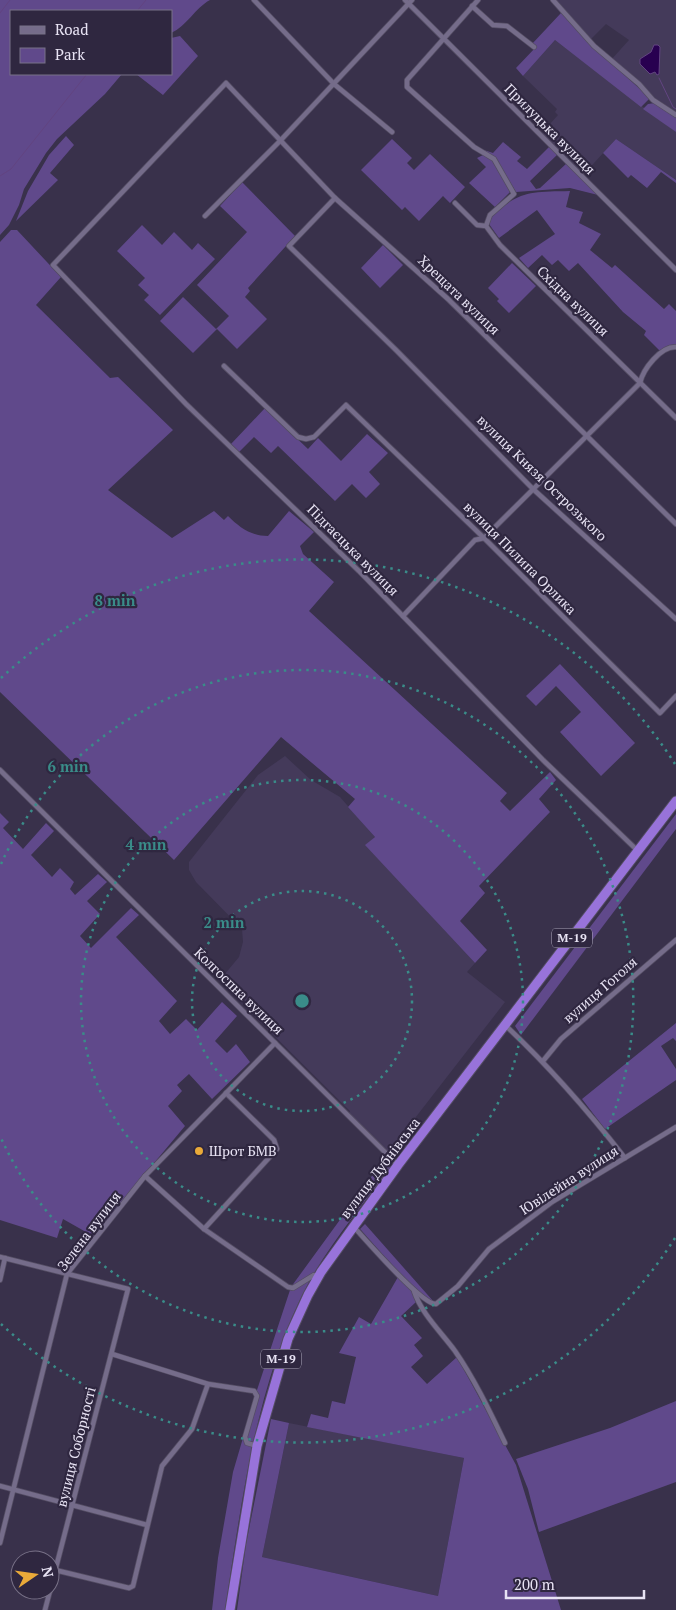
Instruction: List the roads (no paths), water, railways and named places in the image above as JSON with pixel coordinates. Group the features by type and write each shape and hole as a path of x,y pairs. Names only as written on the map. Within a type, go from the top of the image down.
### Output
{"highway":[{"name":"вулиця Дубнівська","path":"230,1610 257,1446 288,1339 318,1277 398,1165 676,801"}],"street":[{"path":"254,0 334,84 392,132"},
{"path":"478,0 407,80 407,87 474,147 494,159 514,194 490,215 486,226"},
{"path":"554,0 594,46 639,84 653,100 676,115"},
{"name":"Прилуцька вулиця","path":"205,216 334,84 408,1 676,270"},
{"path":"472,6 493,25 507,26 534,48"},
{"name":"Хрещата вулиця","path":"53,265 226,83 336,198 448,298 586,437 676,524"},
{"name":"вулиця Князя Острозького","path":"336,198 289,246 396,350 533,489 676,619"},
{"name":"Східна вулиця","path":"455,203 477,225 486,226 500,245 676,418"},
{"name":"Підгаєцька вулиця","path":"53,265 186,404 359,571 543,760 638,851"},
{"path":"403,616 475,540 484,538 640,383 655,358 670,348 676,347"},
{"name":"вулиця Пилипа Орлика","path":"224,366 298,437 306,439 314,437 346,405 660,712 676,696"},
{"name":"Колгоспна вулиця","path":"0,770 398,1165"},
{"name":"вулиця Гоголя","path":"543,1061 561,1039 676,940"},
{"path":"506,1026 543,1061 578,1100 625,1158"},
{"name":"Зелена вулиця","path":"0,1543 67,1274 145,1176 275,1043"},
{"path":"204,1229 277,1149 274,1140 226,1093"},
{"name":"Ювілейна вулиця","path":"414,1289 428,1302 436,1304 458,1286 489,1249 552,1202 676,1127"},
{"path":"145,1176 204,1229 288,1287 293,1288 314,1275 318,1277"},
{"path":"353,1226 414,1289 417,1301 456,1352 478,1389 505,1443"},
{"path":"0,1280 2,1258 67,1274"},
{"name":"вулиця Соборності","path":"60,1555 128,1289 67,1274"},
{"path":"112,1354 208,1384 254,1391 257,1396 245,1437 247,1443 257,1446"},
{"path":"60,1571 129,1588 133,1586 162,1466 192,1429 208,1384"},
{"path":"0,1486 147,1525"}],"waterway":[{"path":"0,13 10,0"},
{"path":"138,10 146,0"},
{"path":"0,176 11,169 86,75"},
{"path":"659,78 673,107 676,109"}],"place":[{"name":"Шрот БМВ","path":"199,1151"}]}
